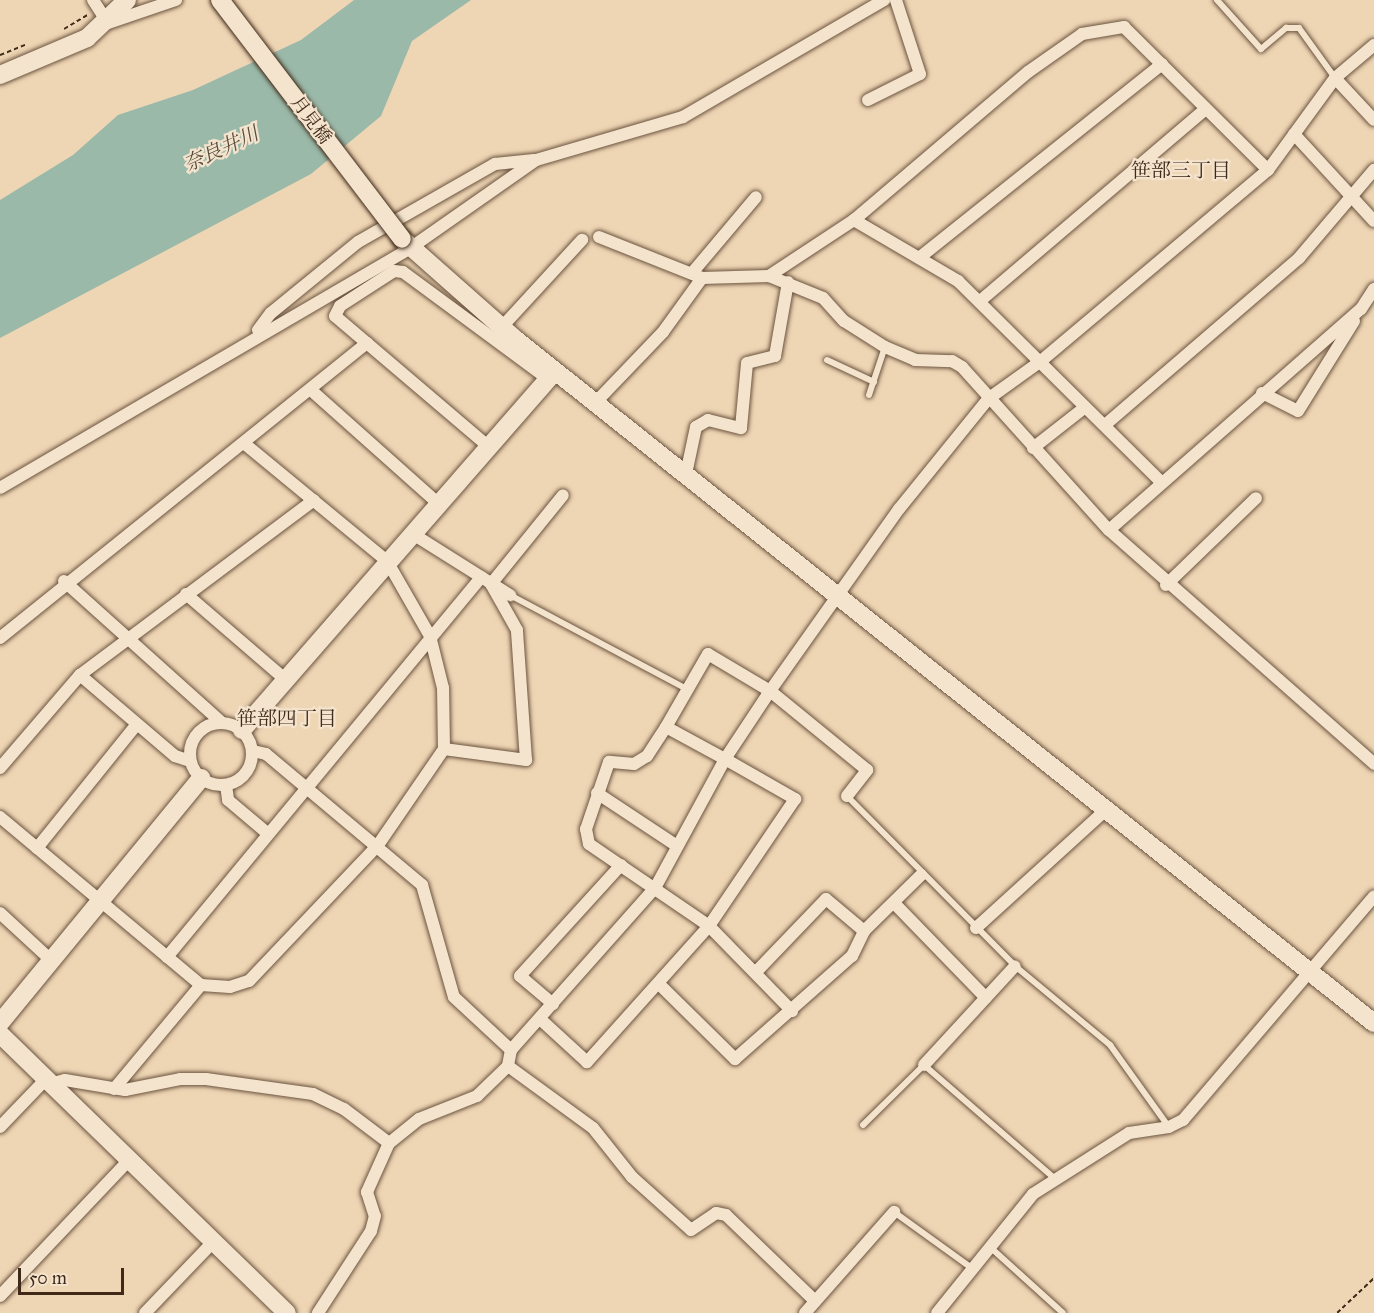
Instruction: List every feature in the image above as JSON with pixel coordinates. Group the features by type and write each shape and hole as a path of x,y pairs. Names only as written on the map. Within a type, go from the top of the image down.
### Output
{"street":[{"path":"0,75 87,38 99,10 127,0"},
{"path":"99,10 176,0"},
{"name":"月見橋","path":"220,0 406,244 551,375 596,403 1312,969 1374,1023"},
{"path":"255,334 271,313 358,242 495,164 536,160 683,117 884,0"},
{"path":"868,100 920,74 896,0"},
{"path":"769,276 854,220 1029,72 1082,34 1124,27 1162,64 1203,111 1268,170"},
{"path":"318,1313 371,1231 375,1216 367,1192 389,1143 419,1119 477,1096 508,1066 511,1050 655,888 725,759 770,691 899,509 988,399 1041,361 1268,170 1335,78 1374,45"},
{"path":"919,258 1162,64"},
{"path":"1335,78 1374,120"},
{"path":"981,301 1203,111"},
{"path":"1294,134 1374,221"},
{"path":"0,488 406,244 536,160"},
{"path":"1104,425 1299,258 1349,194 1374,170"},
{"path":"596,403 663,332 697,276 756,197"},
{"path":"854,220 919,258 981,301 1084,408 1160,481"},
{"path":"599,237 697,276 769,276 788,282 823,298 844,321 885,347 915,360 952,361 1109,530 1166,585 1374,764"},
{"path":"501,328 582,240"},
{"path":"242,730 387,561 440,505 551,375 402,272 394,271 340,306 335,316 489,447"},
{"path":"686,474 696,427 708,420 741,428 747,363 775,356 788,282"},
{"path":"1262,393 1298,411 1374,289"},
{"path":"1109,530 1160,481 1361,309"},
{"path":"0,638 64,581 312,391 367,344"},
{"path":"312,391 440,505"},
{"path":"1033,448 1084,408"},
{"path":"0,817 201,985 230,987 249,981 378,845 444,749 443,688 430,636 387,561 244,443"},
{"path":"167,957 430,636 486,581 563,495"},
{"path":"1166,585 1256,498"},
{"path":"0,768 80,675 314,500"},
{"path":"413,534 510,595"},
{"path":"64,581 221,722 242,730 253,751 248,769 226,785"},
{"path":"444,749 526,760 517,630 486,581"},
{"path":"186,594 286,680"},
{"path":"792,1011 709,926 589,844 586,829 609,762 634,764 647,756 708,654 770,691 867,770 847,796"},
{"path":"80,675 175,756 190,761 201,778 226,785"},
{"path":"190,761 192,742 206,725 221,722"},
{"path":"37,848 137,724"},
{"path":"540,1019 587,1062 709,926 795,799 666,727"},
{"path":"253,751 266,754 378,845 422,885 454,997 511,1050"},
{"path":"0,1023 201,778"},
{"path":"226,785 228,800 267,833"},
{"path":"597,793 677,846"},
{"path":"976,928 1108,808"},
{"path":"553,1004 520,976 621,865"},
{"path":"659,984 735,1059 852,956 864,932 921,875"},
{"path":"937,1313 1033,1194 1054,1178 1128,1132 1169,1127 1183,1120 1374,896"},
{"path":"756,972 826,899 864,932"},
{"path":"894,903 986,998"},
{"path":"0,913 51,960"},
{"path":"924,1065 1015,966"},
{"path":"114,1089 201,985"},
{"path":"0,1034 128,1161 287,1313"},
{"path":"508,1066 593,1128 632,1177 691,1230 716,1213 726,1215 815,1301"},
{"path":"0,1127 47,1082 65,1080 114,1089 180,1078 313,1094 344,1108 389,1143"},
{"path":"0,1296 128,1161"},
{"path":"805,1313 894,1212"},
{"path":"145,1313 213,1242"}],"lane":[{"path":"1217,0 1261,49 1286,27 1299,28 1335,78"},
{"path":"869,395 885,347"},
{"path":"828,360 874,381"},
{"path":"510,595 687,689"},
{"path":"847,796 921,875 1015,966 1110,1045 1169,1127"},
{"path":"863,1125 924,1065 1054,1178"},
{"path":"894,1212 973,1269"},
{"path":"990,1247 1063,1313"}],"path":[{"path":"60,32 99,10"},
{"path":"0,55 30,44"},
{"path":"1338,1313 1374,1278"}],"water":[{"name":"奈良井川","path":"354,0 471,0 412,41 381,116 311,174 0,338 0,200 73,155 118,115 193,90 301,40"}],"district":[{"name":"笹部三丁目","path":"1181,170"},
{"name":"笹部四丁目","path":"287,718"}]}
